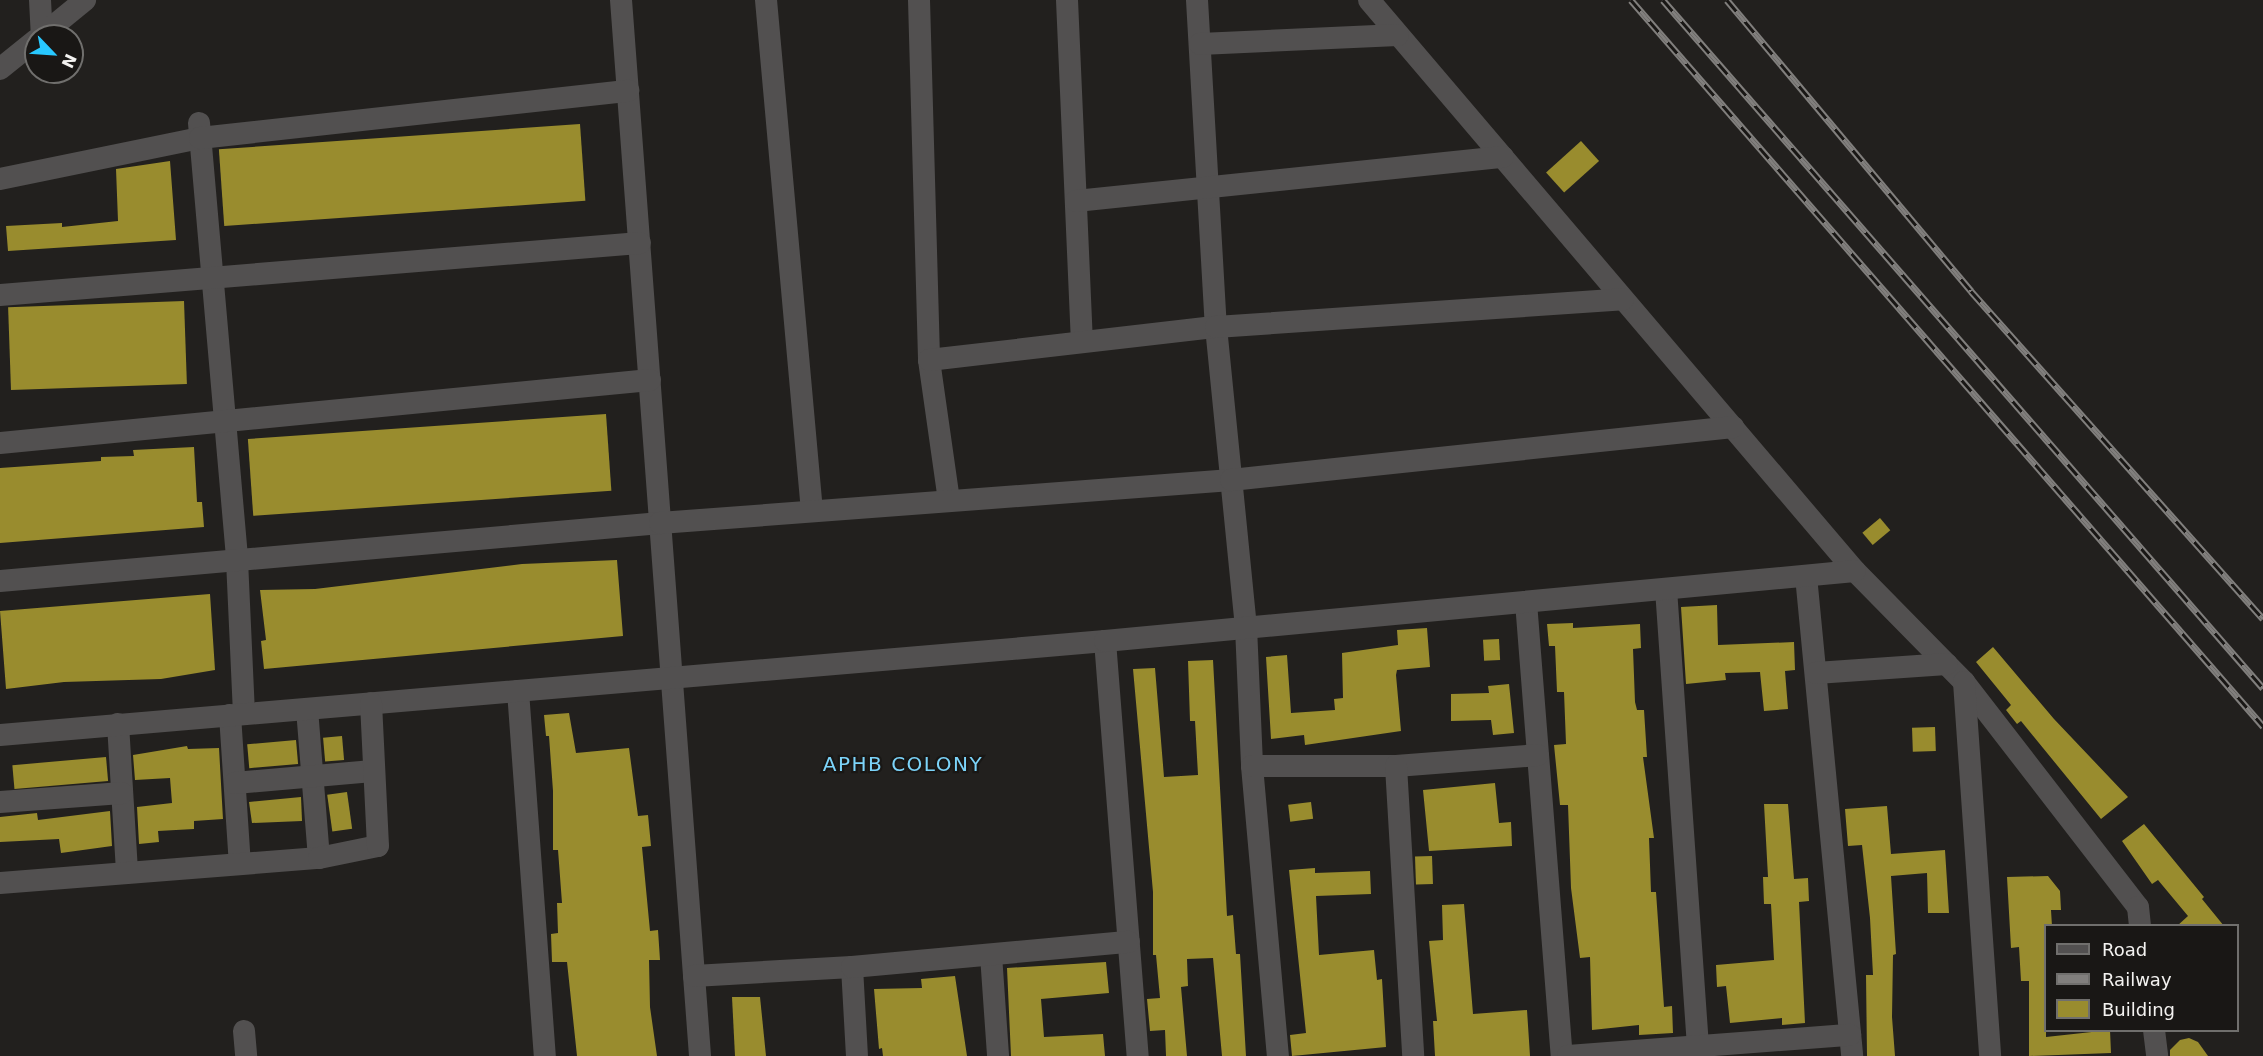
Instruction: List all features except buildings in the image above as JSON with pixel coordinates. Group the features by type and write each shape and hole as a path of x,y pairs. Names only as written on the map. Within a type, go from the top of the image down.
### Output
{"street":[{"path":"40,0 41,24"},
{"path":"56,24 85,0"},
{"path":"621,0 700,1056"},
{"path":"766,0 812,512"},
{"path":"919,0 928,360 949,501"},
{"path":"1067,0 1082,342"},
{"path":"1197,0 1216,327 1246,627 1252,766 1278,1056"},
{"path":"1369,0 1855,571 1965,682 2138,908 2140,924"},
{"path":"1200,44 1398,34"},
{"path":"0,69 24,50"},
{"path":"0,179 199,131 628,91"},
{"path":"199,131 237,560 235,783 240,864"},
{"path":"1076,201 1503,158"},
{"path":"0,295 639,243"},
{"path":"928,360 1216,327 1623,299"},
{"path":"0,443 225,424 650,380"},
{"path":"0,581 660,523 1231,480 1733,427"},
{"path":"0,735 1105,640 1855,571"},
{"path":"1568,1056 1698,1046 1851,1046 1806,576"},
{"path":"1666,589 1698,1046"},
{"path":"1526,602 1562,1056"},
{"path":"1105,640 1138,1056"},
{"path":"1816,673 1947,664"},
{"path":"1965,682 1990,1056"},
{"path":"518,691 545,1056"},
{"path":"0,884 319,858 378,846 372,771 370,703"},
{"path":"306,709 319,858"},
{"path":"118,724 127,873"},
{"path":"1252,766 1396,766 1538,755"},
{"path":"1396,766 1413,1056"},
{"path":"235,783 372,771"},
{"path":"0,802 122,793"},
{"path":"694,976 852,967 1128,942"},
{"path":"991,955 998,1056"},
{"path":"852,967 857,1056"},
{"path":"244,1031 246,1056"},
{"path":"2154,1032 2157,1056"}],"railway":[{"path":"1631,0 2263,726"},
{"path":"1663,0 2263,688"},
{"path":"1727,0 1971,291 2263,619"}],"district":[{"name":"APHB COLONY","path":"903,764"}]}
